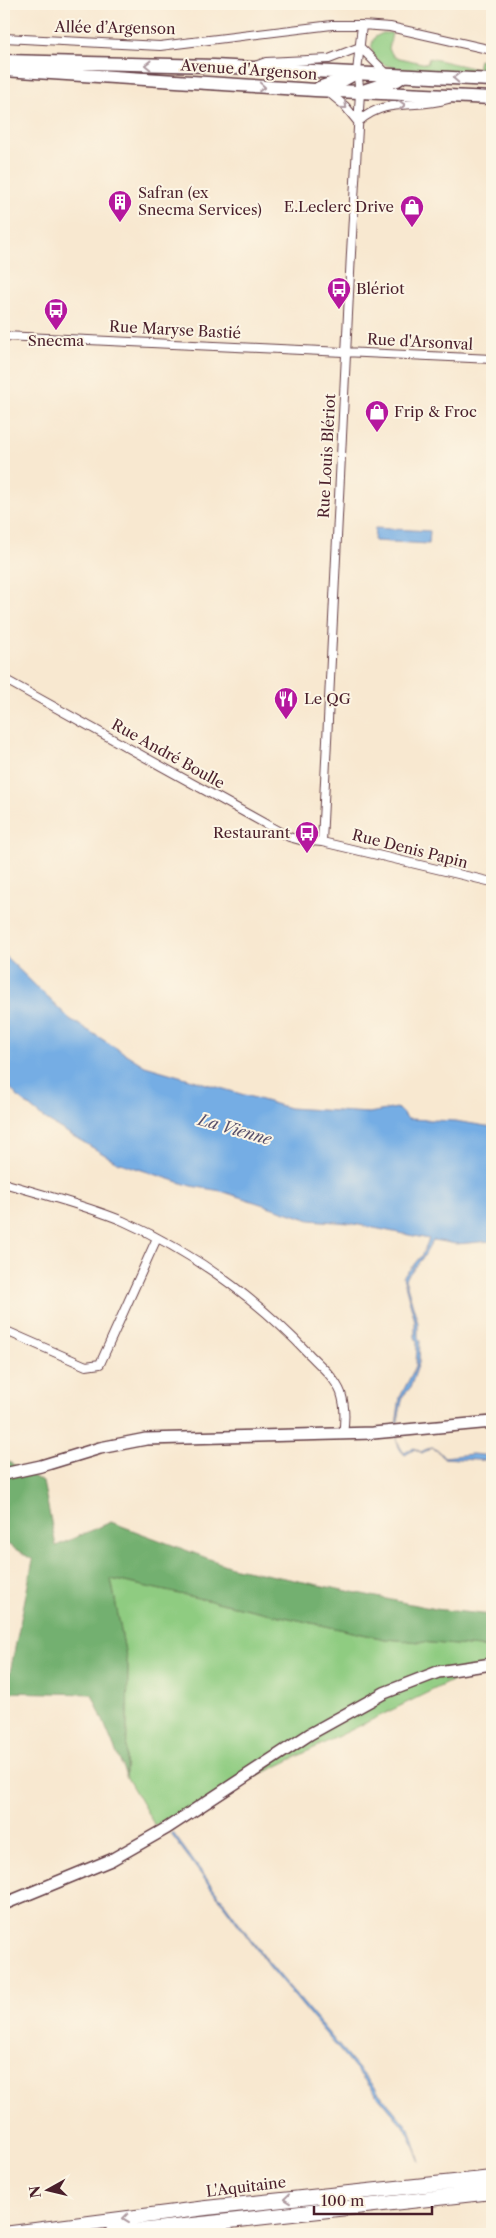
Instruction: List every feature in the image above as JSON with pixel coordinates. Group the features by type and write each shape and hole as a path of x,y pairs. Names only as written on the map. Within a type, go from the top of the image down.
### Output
{"highway":[{"name":"L'Aquitaine","path":"4,2234 215,2207 492,2178"},
{"name":"L'Aquitaine","path":"111,2234 492,2192"}],"main road":[{"name":"Avenue d'Argenson","path":"4,62 253,67 492,80"},
{"name":"Avenue d'Argenson","path":"4,70 321,90 492,98"},
{"path":"321,90 323,85 345,79 357,72"},
{"path":"360,92 397,80 405,75"}],"street":[{"name":"Allée d’Argenson","path":"4,38 160,46 332,25 390,27 492,50"},
{"name":"Rue Louis Blériot","path":"322,842 360,92 357,72 362,26"},
{"path":"253,67 266,62 329,59 360,47 386,74"},
{"path":"321,90 345,106 358,122 367,114 381,107 433,104 454,97"},
{"name":"Rue Maryse Bastié","path":"4,336 346,352"},
{"name":"Rue d'Arsonval","path":"346,352 492,359"},
{"name":"Rue André Boulle","path":"4,680 290,837 322,842"},
{"name":"Rue Denis Papin","path":"322,842 492,882"},
{"path":"4,1183 90,1209 122,1221 204,1264 283,1326 330,1376 341,1394 344,1434"},
{"path":"4,1330 86,1366 100,1364 157,1238"},
{"path":"4,1474 41,1466 100,1448 146,1438 344,1434 492,1422"},
{"path":"4,1904 111,1860 167,1828 310,1734 384,1693 438,1672 492,1664"}],"green space":[{"path":"383,33 392,33 389,49 394,57 427,64 429,58 477,69 479,60 492,63 492,75 401,69 381,63 372,51 372,44 375,37"},
{"path":"4,1459 43,1482 56,1546 111,1522 231,1567 435,1609 492,1615 492,1648 385,1639 111,1579 128,1667 126,1776 92,1694 6,1692 33,1560 4,1542"},
{"path":"111,1579 385,1639 492,1648 492,1661 155,1826 126,1776 128,1667"}],"water":[{"path":"375,528 430,531 429,544 374,541"},
{"name":"La Vienne","path":"4,955 70,1019 145,1066 289,1108 369,1113 397,1108 408,1119 455,1121 492,1127 492,1241 456,1244 433,1240 424,1256 405,1279 418,1323 418,1337 420,1341 419,1363 410,1388 403,1396 397,1425 400,1397 416,1366 417,1342 415,1337 415,1321 403,1277 422,1255 429,1239 349,1223 310,1220 221,1191 191,1186 117,1162 46,1120 19,1098 4,1081"},
{"path":"397,1442 404,1453 414,1448 421,1452 431,1448 422,1453 415,1449 405,1455"},
{"path":"440,1453 444,1457 472,1454 492,1456 492,1461 443,1458"},
{"path":"173,1833 265,1958 411,2131 420,2162 408,2132 269,1966 171,1834"}],"place":[{"name":"Safran (ex Snecma Services)","path":"120,223"},
{"name":"E.Leclerc Drive","path":"412,228"},
{"name":"Blériot","path":"339,310"},
{"name":"Snecma","path":"56,331"},
{"name":"Frip & Froc","path":"377,433"},
{"name":"Le QG","path":"286,720"},
{"name":"Restaurant","path":"307,854"}]}
